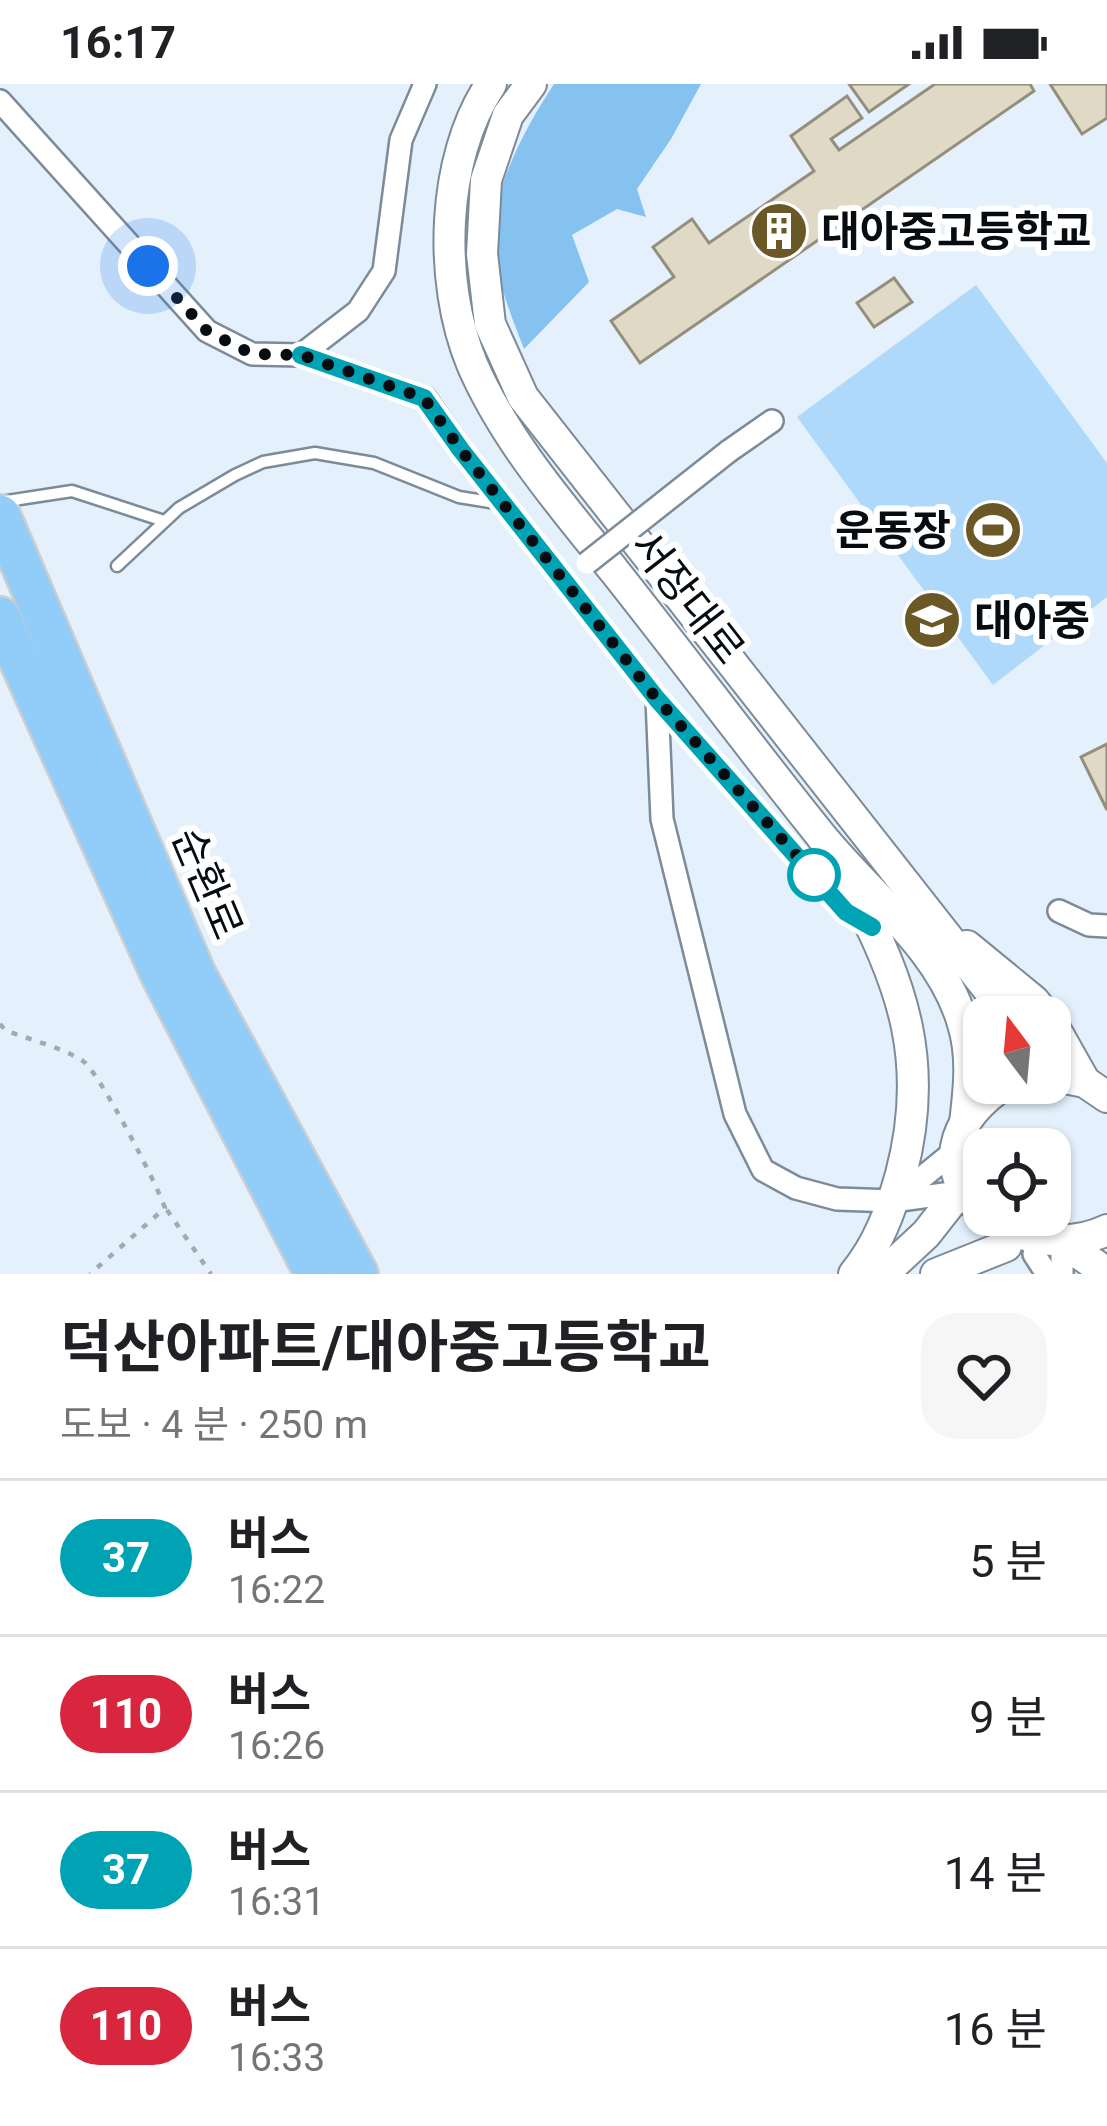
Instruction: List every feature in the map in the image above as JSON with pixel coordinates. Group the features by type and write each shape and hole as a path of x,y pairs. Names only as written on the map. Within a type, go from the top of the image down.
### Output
{"highway":[{"name":"순환로","path":"0,515 196,974 358,1274"},
{"name":"순환로","path":"0,616 160,975 315,1274"}],"street":[{"path":"301,355 358,311 384,271 401,140 425,84"},
{"name":"서장대로","path":"491,84 461,143 450,210 454,290 471,361 499,416 538,472 826,842 912,938 947,987 963,1022 968,1051 959,1192"},
{"name":"서장대로","path":"531,84 508,115 487,181 482,254 490,324 523,397 993,996"},
{"path":"0,101 207,331 252,354 301,355 424,398 657,699 662,819 735,1114 763,1170 796,1188 837,1199 893,1201 959,1192"},
{"path":"567,582 772,421"},
{"path":"826,842 872,927 898,991 913,1049 914,1126 893,1201 870,1254 854,1274"},
{"path":"1060,911 1089,925 1107,926"},
{"path":"931,919 1025,996"},
{"path":"893,1201 960,1137 979,1104"},
{"path":"959,1192 969,1214 986,1232 1048,1259 1107,1273"},
{"path":"883,1274 926,1234 959,1192"},
{"path":"936,1274 1048,1259 1107,1229"}],"lane":[{"path":"117,566 164,521 249,469 315,453 374,463 459,497 505,505"},
{"path":"0,502 72,491 164,521"},
{"path":"657,699 846,912 872,927"}],"path":[{"path":"0,1024 87,1063 144,1157 165,1208 211,1274"},
{"path":"90,1274 114,1248 165,1208"}],"shaded area":[{"path":"554,84 701,84 637,189 646,217 617,209 572,235 589,282 524,349 497,268 494,221 513,159"},
{"name":"운동장","path":"976,285 1107,463 1107,597 993,685 797,417"}],"building":[{"path":"849,84 909,84 869,112"},
{"name":"대아중고등학교","path":"935,84 1030,84 1034,91 640,363 611,321 674,277 653,247 692,219 709,243 814,171 791,136 847,96 862,118 831,139 839,150"},
{"path":"1050,84 1107,84 1107,118 1082,134"},
{"path":"894,278 912,302 874,327 857,303"},
{"path":"1107,744 1107,810 1081,757"}],"bus line":[{"name":"37","path":"301,355 424,398 657,699 846,912 872,927"}],"place":[{"name":"대아중고등학교","path":"779,231"},
{"name":"운동장","path":"993,530"},
{"name":"대아중","path":"932,620"}],"route":[{"path":"148,266 207,331 252,354 301,355 424,398 657,699 814,875"}]}
